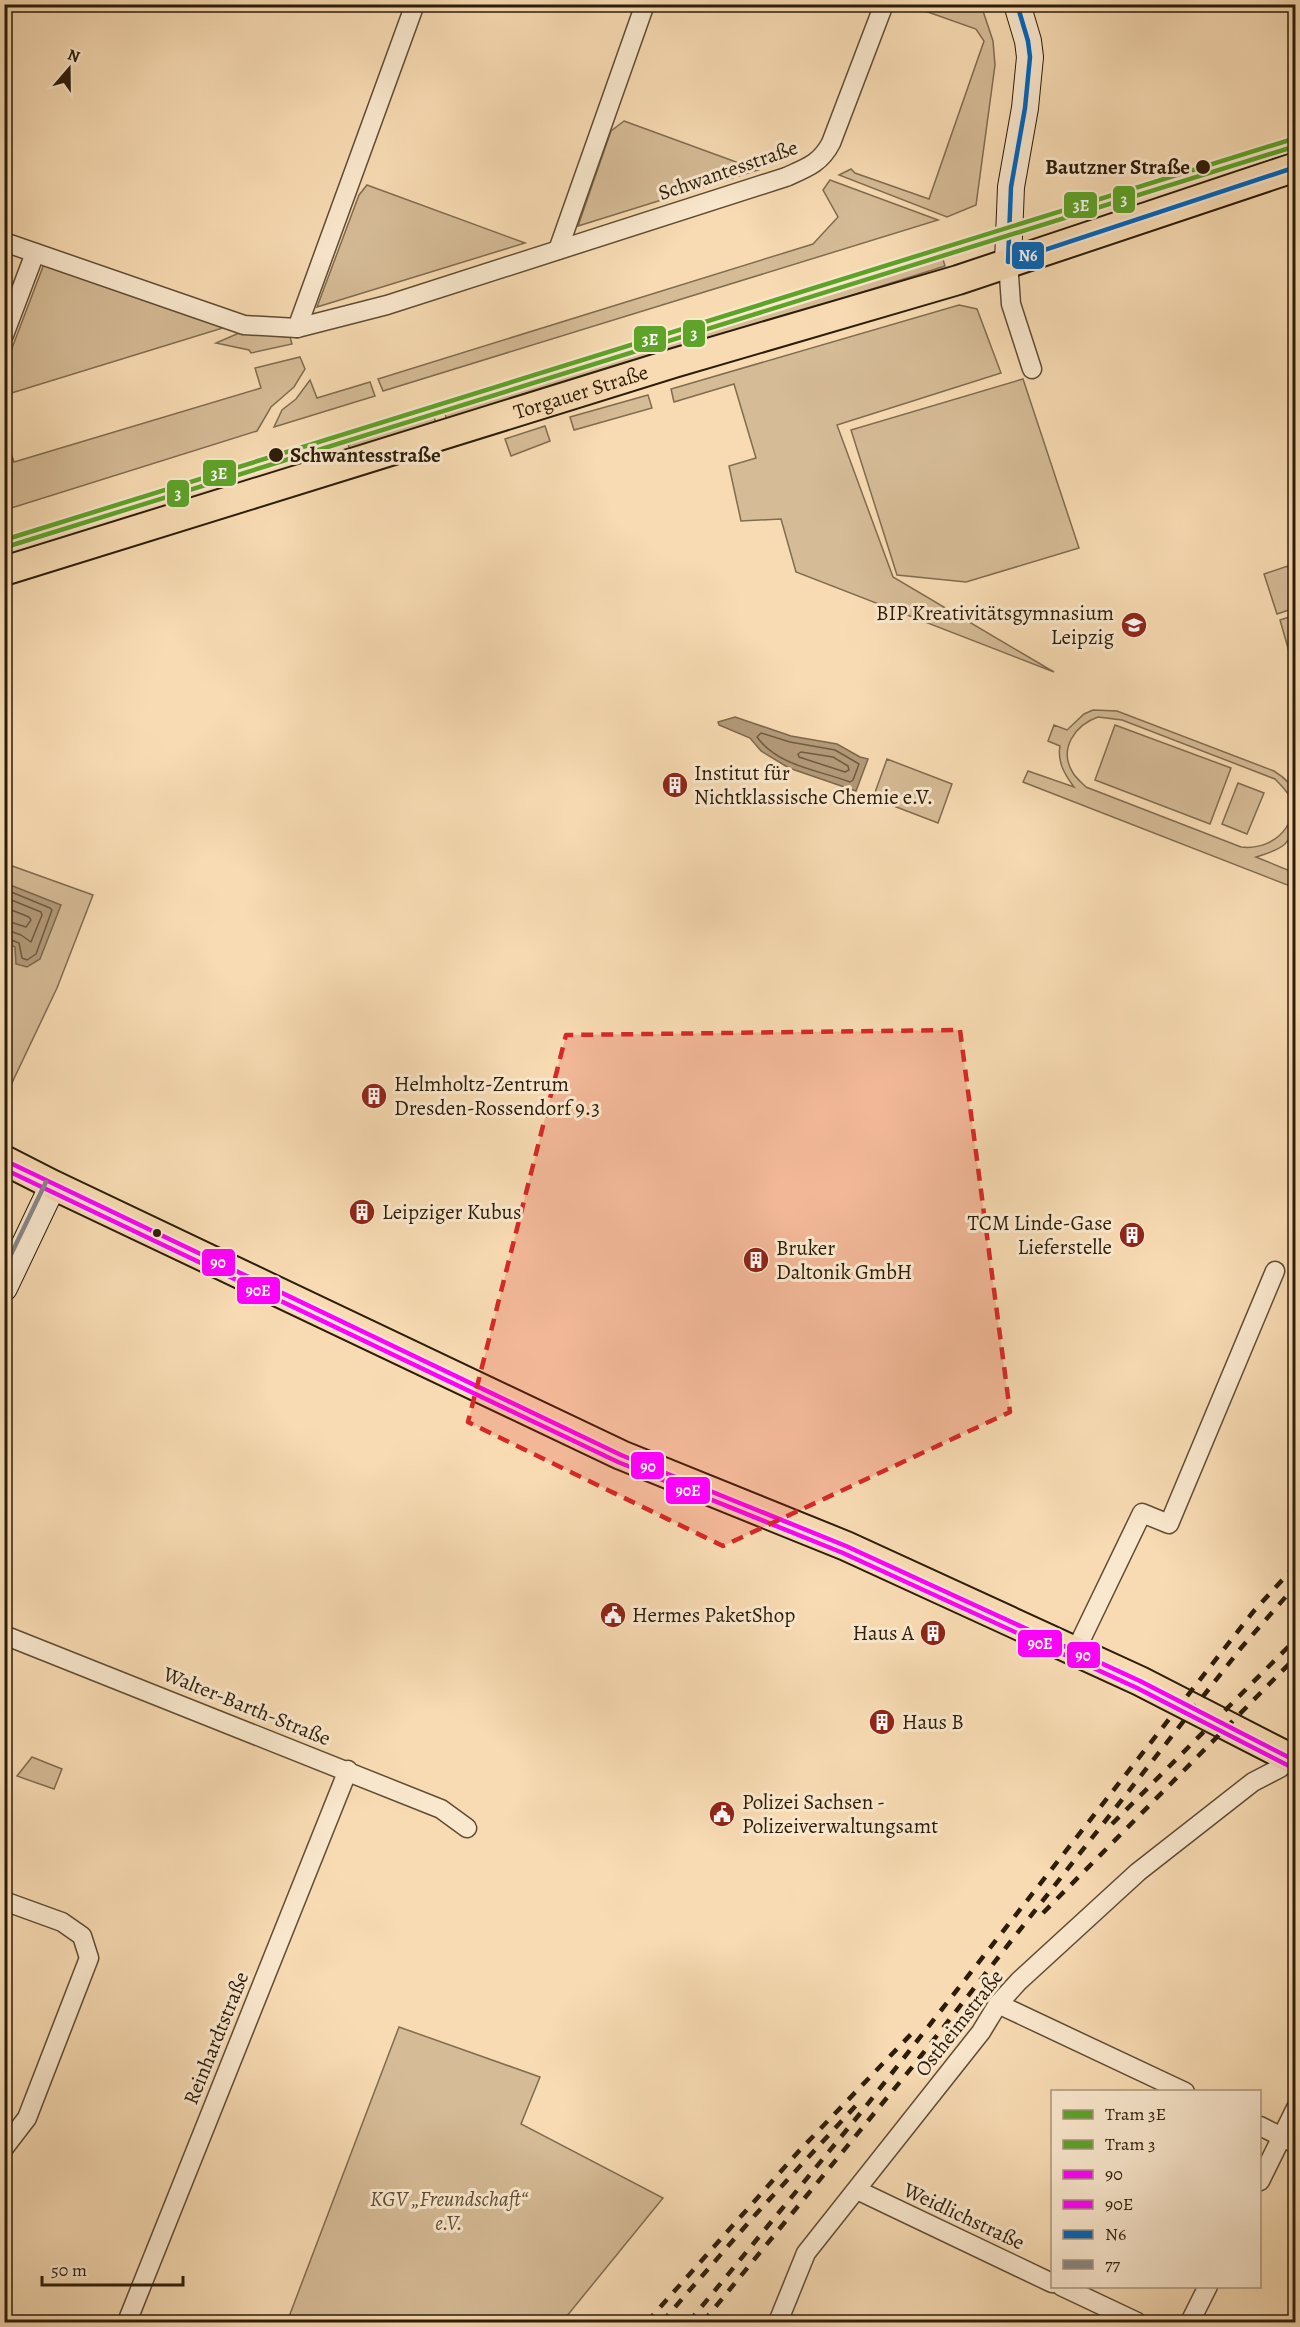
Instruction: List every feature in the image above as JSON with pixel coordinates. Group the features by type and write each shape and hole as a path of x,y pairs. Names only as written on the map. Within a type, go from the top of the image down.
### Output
{"main road":[{"path":"1008,262 1011,188 1025,108 1030,57 1028,41 1017,4"},
{"name":"Torgauer Straße","path":"4,572 674,363 952,282 1296,167"},
{"path":"4,1160 621,1455 846,1545 1140,1681 1293,1759"},
{"path":"4,1288 53,1185"}],"street":[{"path":"558,250 645,4"},
{"name":"Schwantesstraße","path":"4,242 244,325 297,328 387,305 786,177 809,167 824,156 831,143 884,4"},
{"path":"297,328 412,13"},
{"path":"4,335 35,253"},
{"path":"1008,262 1011,304 1032,369"},
{"path":"1075,1652 1142,1514 1169,1524 1275,1271"},
{"name":"Walter-Barth-Straße","path":"4,1635 444,1810 467,1828"},
{"name":"Ostheimstraße","path":"778,2322 806,2253 981,2032 998,2004 1019,1981 1138,1872 1253,1782 1293,1759"},
{"name":"Reinhardtstraße","path":"127,2322 348,1770"},
{"path":"4,1901 62,1922 82,1936 88,1958 27,2118 4,2148"},
{"path":"998,2004 1183,2090"},
{"path":"1261,2180 1289,2140 1296,2108"},
{"path":"1261,2127 1289,2140"},
{"name":"Weidlichstraße","path":"857,2190 1051,2282"},
{"path":"1065,2288 1137,2322"},
{"path":"1190,2322 1207,2288"}],"highlighted area":[{"path":"960,1030 1010,1412 723,1546 468,1422 566,1035"}],"green space":[{"path":"908,5 981,5 993,41 995,65 976,205 947,217 839,175 851,169 855,173 929,199 984,41 976,29"},
{"path":"624,121 758,170 578,226 611,131"},
{"path":"830,180 938,220 383,391 378,379 813,244 838,217 823,190"},
{"path":"367,185 525,243 317,307 359,195"},
{"path":"941,253 945,266 448,423 443,408"},
{"path":"44,264 226,327 5,395 4,369"},
{"path":"959,305 977,309 1001,373 837,425 893,577 1054,672 796,572 781,519 741,521 729,466 756,458 734,384 674,402 671,389"},
{"path":"239,333 290,337 292,344 251,353 249,350 216,343"},
{"path":"300,357 305,369 294,387 271,407 257,431 5,510 5,445 8,445 14,462 261,388 255,368"},
{"path":"1023,379 1079,548 966,582 897,575 851,430"},
{"path":"310,380 317,398 370,382 375,396 274,427 282,410 296,399"},
{"path":"648,395 652,408 574,430 570,417"},
{"path":"434,417 437,426 350,452 348,443"},
{"path":"545,426 550,441 511,456 505,439"},
{"path":"1291,565 1295,580 1295,608 1277,614 1264,574"},
{"path":"1295,615 1295,661 1292,662 1280,620"},
{"path":"1093,710 1117,711 1274,771 1284,778 1296,795 1297,814 1292,834 1282,846 1256,857 1295,873 1295,888 1023,782 1028,771 1074,787 1062,768 1060,746 1048,741 1054,725 1067,730 1084,714","holes":["1098,717 1122,720 1275,779 1290,797 1292,809 1286,828 1271,841 1261,845 1241,847 1086,787 1074,775 1069,764 1067,755 1071,739 1082,726"]},
{"path":"1115,725 1231,768 1210,824 1095,780"},
{"path":"887,759 952,784 938,823 873,798"},
{"path":"1238,783 1264,793 1247,834 1222,824"},
{"path":"4,863 93,895 57,988 10,1087 4,1084"},
{"path":"32,1757 62,1769 54,1789 17,1776"},
{"name":"KGV „Freundschaft“ e.V.","path":"399,2027 540,2077 521,2124 663,2198 562,2322 287,2322"}],"water":[{"path":"735,717 791,736 837,744 868,759 856,791 789,768 761,751 750,738 719,725 718,722"},
{"path":"5,883 61,905 40,959 27,967 16,964 15,947 5,942"}],"railway":[{"path":"689,2322 863,2110 1253,1612 1296,1565"},
{"path":"703,2322 913,2066 1241,1648 1296,1585"},
{"path":"1112,1824 1296,1639"},
{"path":"1043,1913 1296,1657"},
{"path":"647,2322 799,2151 917,2028"},
{"path":"662,2322 756,2214 861,2100"}],"tram line":[{"name":"3E","path":"4,540 1296,138"},
{"name":"3","path":"6,547 1296,146"}],"transit line":[{"name":"N6","path":"1017,4 1028,41 1030,57 1025,108 1011,187 1008,262 1296,167"},
{"name":"90","path":"4,1160 621,1455 846,1546 1140,1681 1296,1761"},
{"name":"90E","path":"4,1169 618,1462 843,1553 1137,1688 1293,1768"},
{"name":"77","path":"4,1269 46,1182"}],"place":[{"name":"Bautzner Straße","path":"1203,167"},
{"name":"Schwantesstraße","path":"276,455"},
{"name":"BIP Kreativitätsgymnasium Leipzig","path":"1134,625"},
{"name":"Institut für Nichtklassische Chemie e.V.","path":"675,785"},
{"name":"Helmholtz-Zentrum Dresden-Rossendorf 9.3","path":"374,1096"},
{"name":"Leipziger Kubus","path":"362,1212"},
{"name":"TCM Linde-Gase Lieferstelle","path":"1132,1235"},
{"name":"Bruker Daltonik GmbH","path":"756,1260"},
{"name":"Hermes PaketShop","path":"613,1615"},
{"name":"Haus A","path":"933,1633"},
{"name":"Haus B","path":"882,1722"},
{"name":"Polizei Sachsen - Polizeiverwaltungsamt","path":"722,1814"}]}
